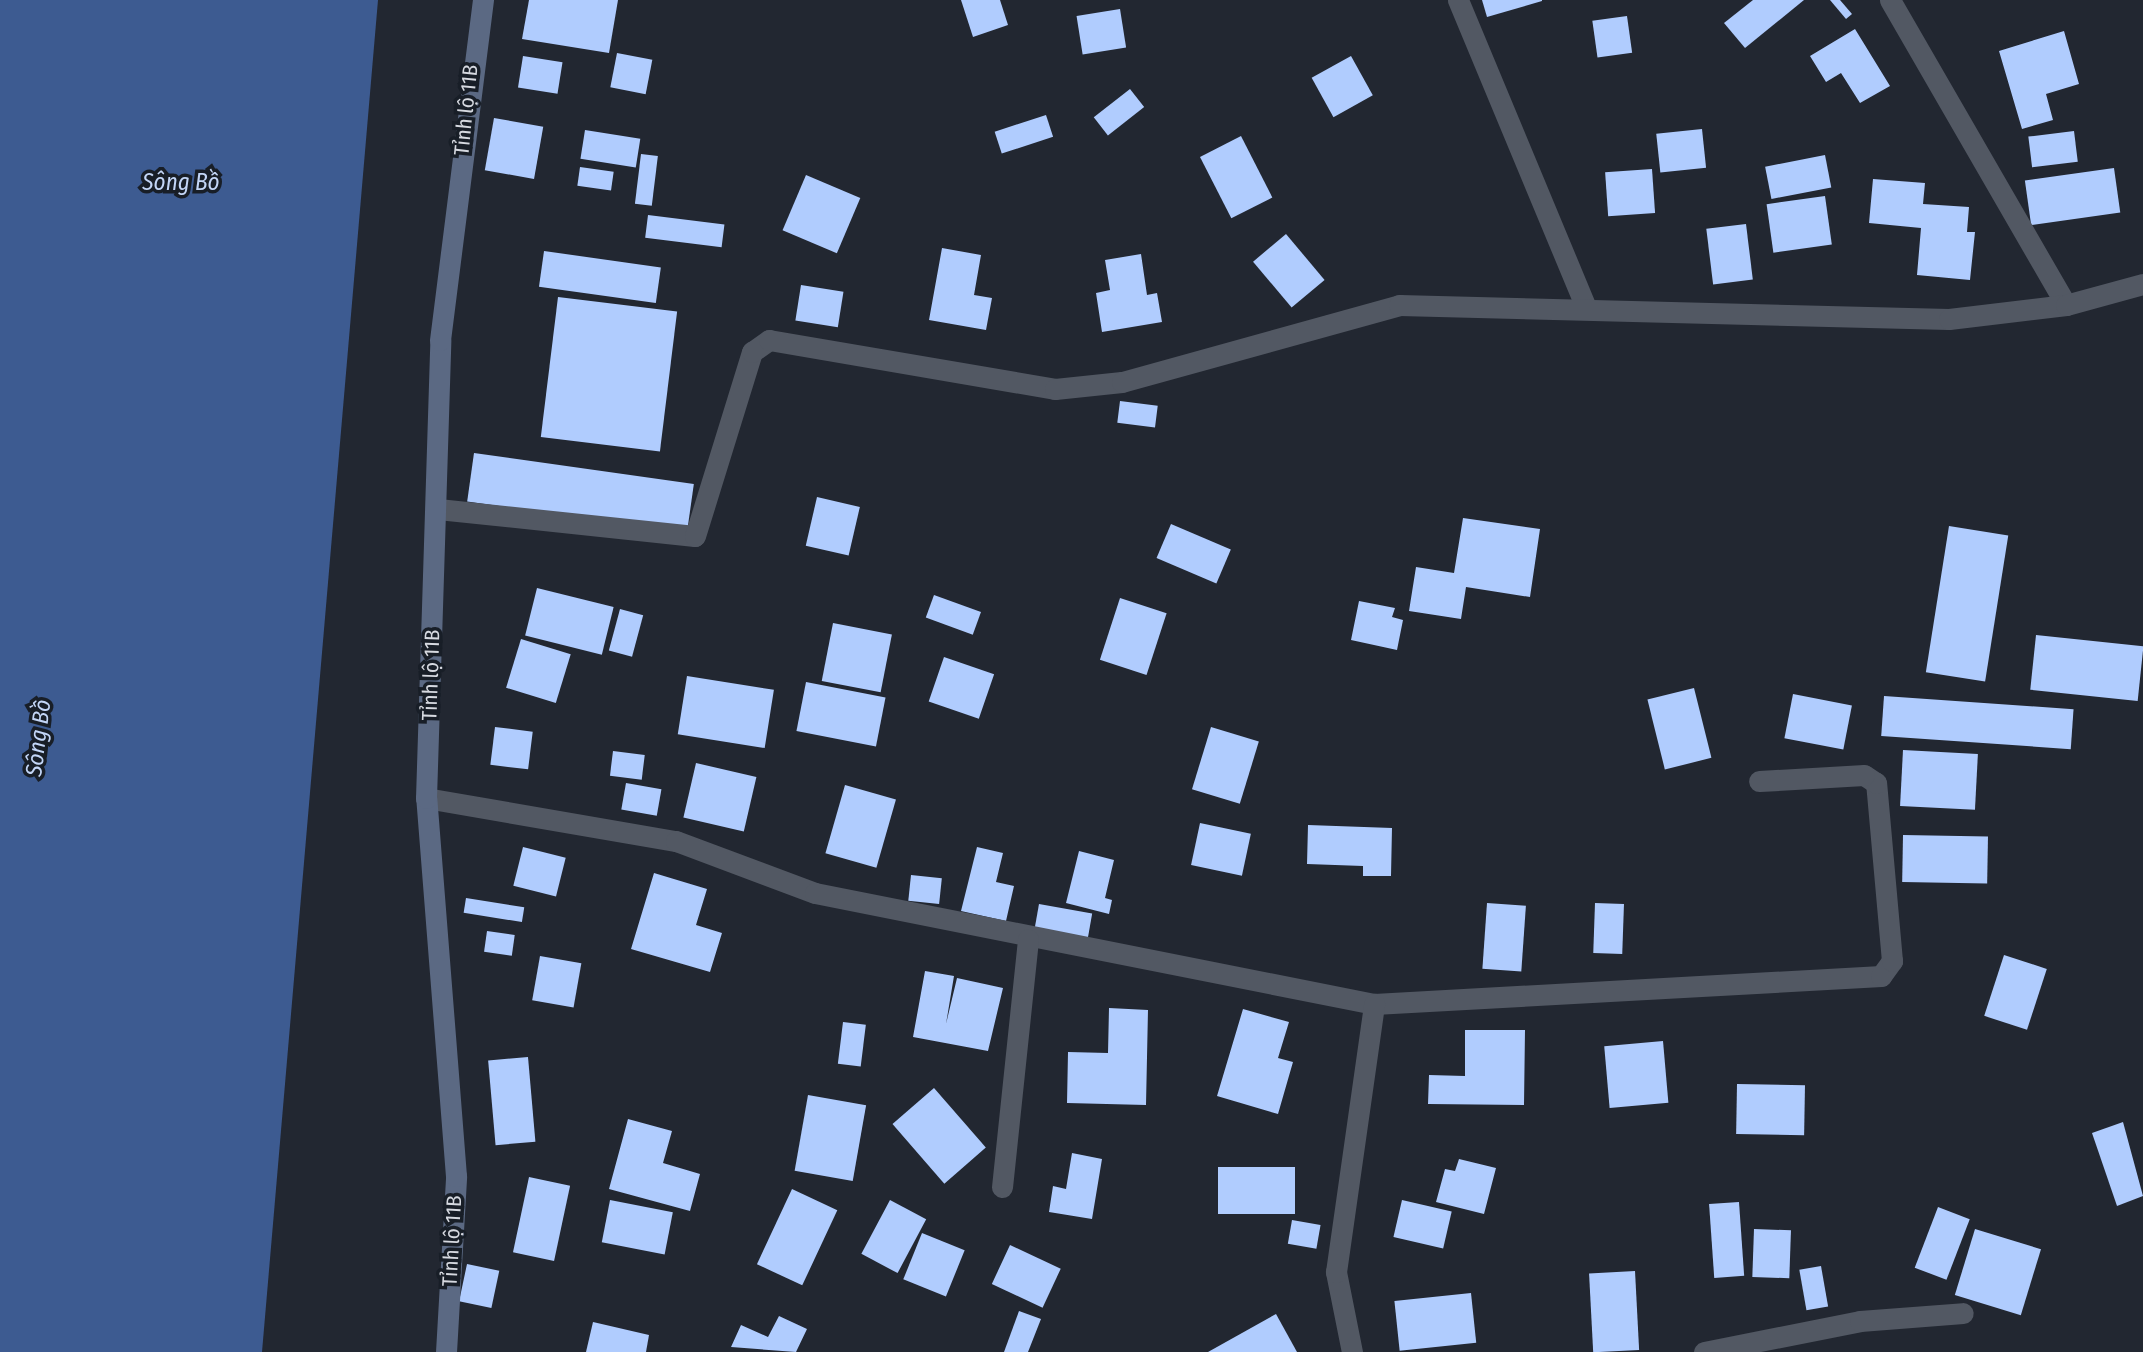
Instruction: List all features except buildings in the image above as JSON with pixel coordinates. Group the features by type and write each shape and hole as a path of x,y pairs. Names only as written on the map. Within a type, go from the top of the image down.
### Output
{"main road":[{"name":"Tỉnh lộ 11B","path":"446,1352 456,1176 426,798 438,509 440,340 483,0"}],"street":[{"path":"1458,0 1586,307"},
{"path":"1891,0 2066,305"},
{"path":"438,509 695,536 752,352 769,340 1055,389 1122,382 1399,305 1586,307 1949,319 2066,305 2143,284"},
{"path":"426,798 676,841 814,893 1028,939 1374,1004 1881,976 1892,961 1876,783 1864,775 1759,781"},
{"path":"1002,1188 1028,939"},
{"path":"1352,1352 1336,1272 1374,1004"},
{"path":"1704,1352 1860,1321 1963,1313"}],"water":[{"name":"Sông Bồ","path":"0,0 378,0 262,1352 0,1352"}]}
